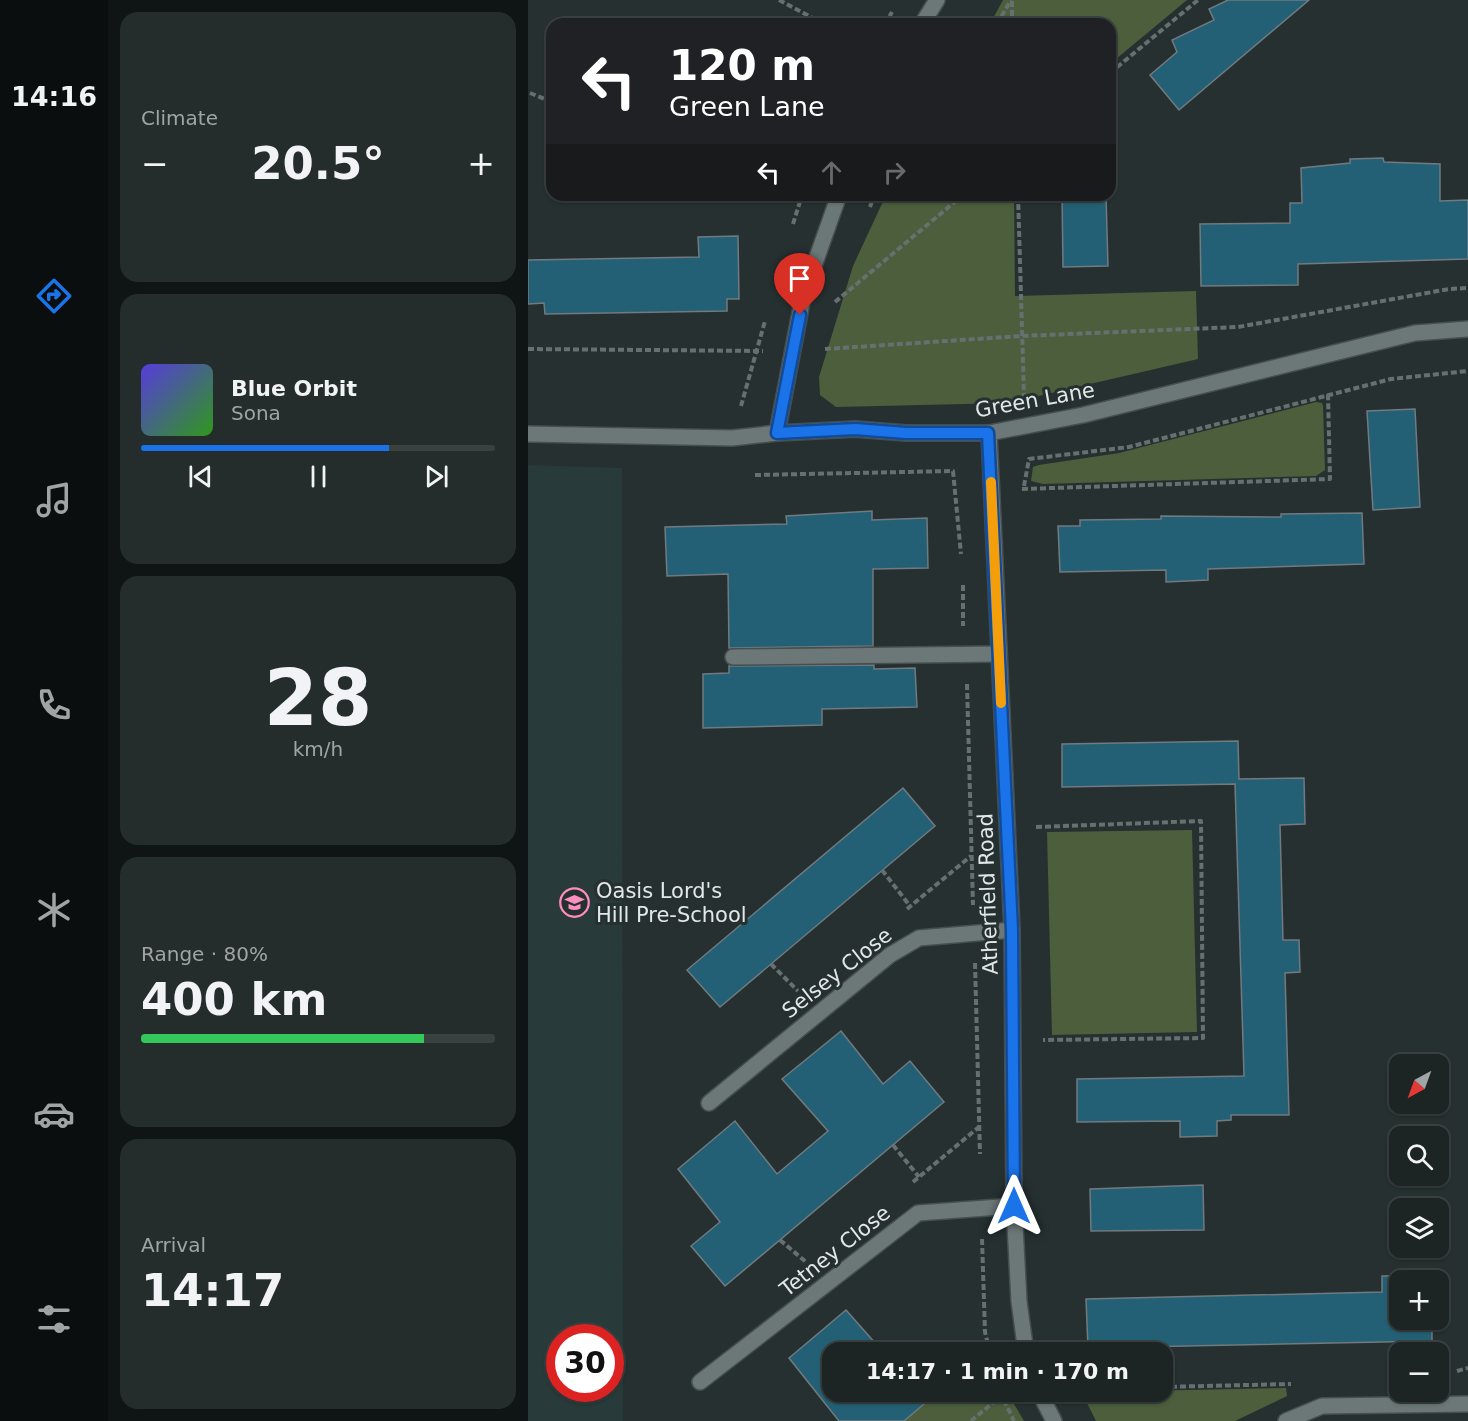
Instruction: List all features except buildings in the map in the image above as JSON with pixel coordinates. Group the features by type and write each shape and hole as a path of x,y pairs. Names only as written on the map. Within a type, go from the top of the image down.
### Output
{"street":[{"path":"926,18 937,0"},
{"path":"777,433 803,297 837,201"},
{"name":"Green Lane","path":"528,434 732,438 855,429 906,433 988,433 1083,415 1415,333 1468,329"},
{"name":"Atherfield Road","path":"988,433 1012,930 1014,1206 1018,1301 1024,1342"},
{"path":"733,657 998,654"},
{"name":"Selsey Close","path":"709,1103 890,955 919,938 1012,930"},
{"name":"Tetney Close","path":"700,1382 918,1213 1014,1206"},
{"path":"1044,1402 1054,1421"},
{"path":"1286,1421 1322,1406 1468,1404"}],"path":[{"path":"779,0 813,18"},
{"path":"1000,18 1011,0"},
{"path":"1011,0 1012,18"},
{"path":"1116,68 1198,0"},
{"path":"530,93 546,100"},
{"path":"832,310 836,300 956,201"},
{"path":"1018,201 1024,426 1029,459 1024,500"},
{"path":"823,339 820,349 1022,336 1238,327 1449,289 1468,288"},
{"path":"528,350 792,350"},
{"path":"1029,459 1129,447 1391,379 1468,371"},
{"path":"991,490 1330,478 1328,394"},
{"path":"755,475 953,471 963,565"},
{"path":"963,576 985,1332 987,1342"},
{"path":"1035,815 1036,839"},
{"path":"1036,827 1201,821 1203,1038 1041,1040"},
{"path":"882,870 933,935"},
{"path":"771,964 819,1014"},
{"path":"1041,1028 1041,1052"},
{"path":"893,1145 919,1177"},
{"path":"1173,1387 1296,1384"},
{"path":"971,1421 992,1402"},
{"path":"1005,1402 1014,1421"}],"shaded area":[{"name":"Oasis Lord's Hill Pre-School","path":"528,465 622,468 623,1324 546,1324 546,1402 623,1402 623,1421 528,1421"}],"green space":[{"path":"1003,0 1187,0 1116,59 1116,18 993,18"},
{"path":"883,201 1014,201 1015,296 1196,291 1198,359 1008,403 836,407 820,395 819,377 853,266"},
{"path":"1316,402 1322,403 1323,406 1325,470 1316,476 1043,484 1031,481 1033,467 1039,465 1119,453"},
{"path":"1192,830 1197,1032 1052,1035 1047,832"},
{"path":"1286,1388 1287,1396 1235,1421 1096,1421 1086,1402 1173,1402 1173,1390"},
{"path":"926,1402 1013,1402 1024,1421 904,1421"}],"slow traffic":[{"path":"991,482 1001,703"}],"place":[{"name":"Oasis Lord's Hill Pre-School","path":"575,903"}],"route":[{"path":"800,315 777,433 855,429 906,433 988,433 1012,930 1014,1206"}]}
